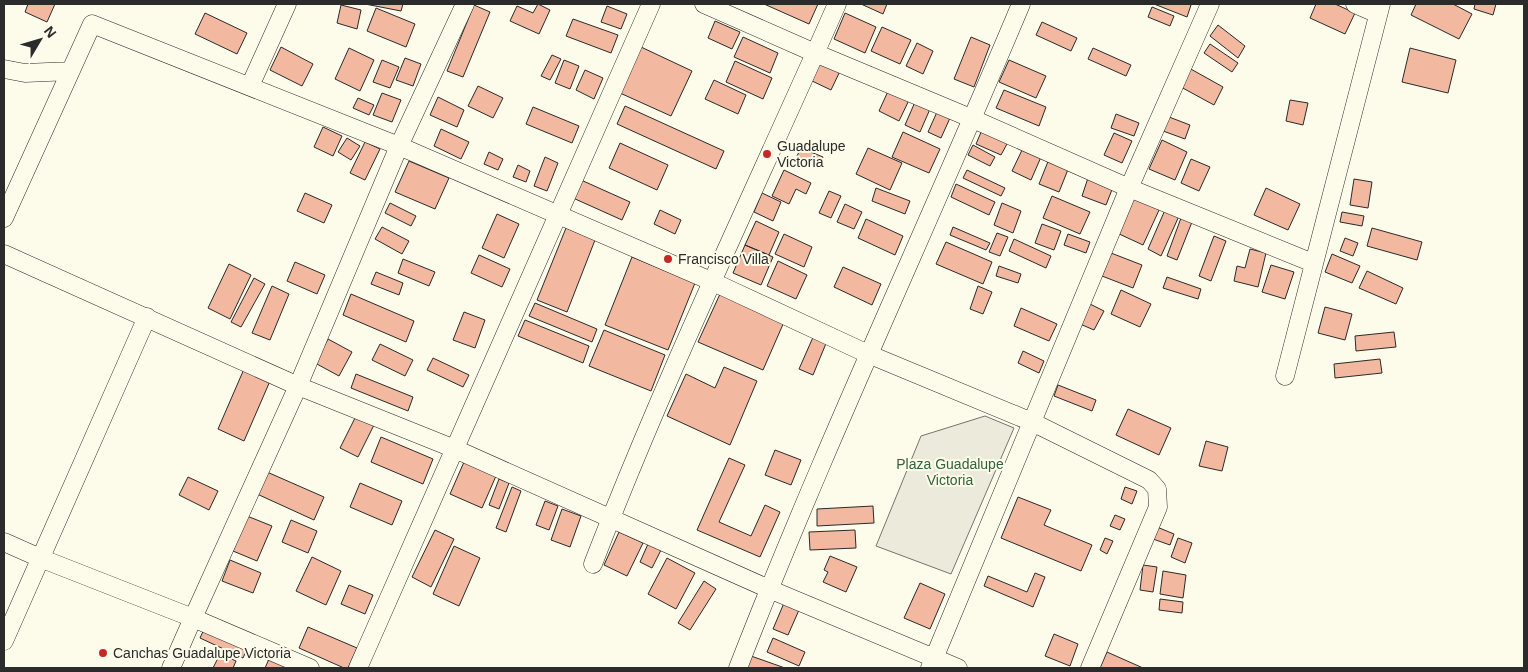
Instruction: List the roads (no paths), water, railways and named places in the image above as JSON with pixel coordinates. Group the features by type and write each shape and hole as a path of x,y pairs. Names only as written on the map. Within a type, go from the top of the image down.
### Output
{"street":[{"path":"250,86 286,4"},
{"path":"171,668 298,386 399,146 465,4"},
{"path":"358,668 651,4"},
{"path":"704,4 1129,188 1313,264"},
{"path":"593,564 610,519 711,281 837,4"},
{"path":"738,668 769,589 868,354 973,119 1021,4"},
{"path":"932,663 1129,188 1210,4"},
{"path":"1285,376 1379,9 1355,4"},
{"path":"4,218 92,24 399,146 711,281 868,354 1032,422 1149,480 1157,489 1158,508 1090,668"},
{"path":"4,69 25,73 71,71"},
{"path":"4,254 298,386 455,449 932,663 958,668"},
{"path":"4,641 147,317"},
{"path":"4,542 193,618 310,668"}],"place":[{"name":"Guadalupe Victoria","path":"767,154"},
{"name":"Francisco Villa","path":"668,259"},
{"name":"Canchas Guadalupe Victoria","path":"103,653"}],"park label":[{"name":"Plaza Guadalupe Victoria","path":"950,472"}]}
